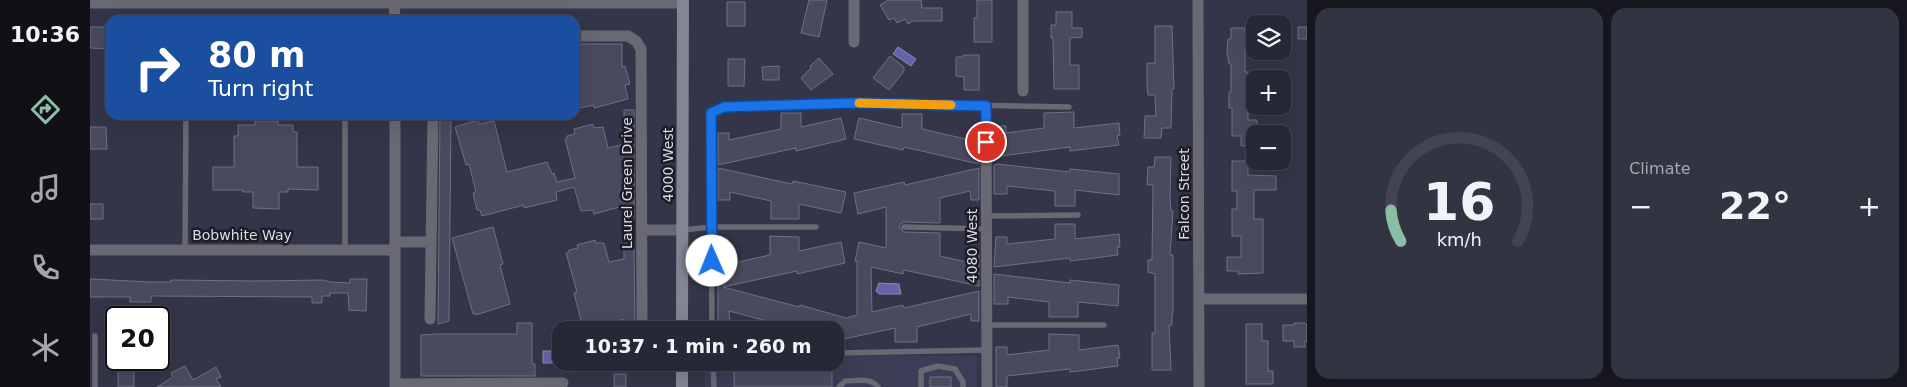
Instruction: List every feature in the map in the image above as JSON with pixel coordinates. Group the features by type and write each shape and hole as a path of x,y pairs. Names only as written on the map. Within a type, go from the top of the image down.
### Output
{"street":[{"path":"854,0 854,42"},
{"path":"1022,0 1023,91"},
{"name":"Falcon Street","path":"1198,0 1199,387"},
{"path":"394,2 395,15"},
{"path":"90,3 682,2"},
{"name":"4000 West","path":"682,2 682,321"},
{"name":"Laurel Green Drive","path":"580,36 628,36 636,41 641,49 642,321"},
{"name":"4080 West","path":"986,106 987,387"},
{"path":"396,120 395,385 563,385"},
{"path":"430,319 433,120"},
{"path":"642,230 683,230"},
{"name":"Bobwhite Way","path":"90,250 345,250 431,242"},
{"path":"1199,299 1307,299"},
{"path":"682,371 682,387"}],"lane":[{"path":"712,321 711,113 724,107 855,103 1069,107"},
{"path":"185,250 186,120"},
{"path":"345,120 345,250"},
{"path":"987,216 1078,215"},
{"path":"683,230 711,227 816,227"},
{"path":"904,227 987,228"},
{"path":"987,325 1104,325"},
{"path":"94,387 95,336"},
{"path":"844,353 987,350"},
{"path":"921,387 921,371 938,366 954,369 963,382 963,387"},
{"path":"713,371 714,387"},
{"path":"840,387 845,381 870,380 878,387"}],"shaded area":[{"path":"898,47 916,59 911,66 893,54"},
{"path":"879,283 899,284 901,294 879,294 876,291"},
{"path":"543,351 552,351 552,363 543,363"},
{"path":"844,355 977,356 977,387 705,387 704,371 844,371"}],"building":[{"path":"809,0 827,0 819,37 801,33"},
{"path":"888,0 921,0 922,8 942,8 942,21 913,21 908,24 905,19 897,23 894,18 889,20 880,5"},
{"path":"977,0 992,0 992,42 974,42 974,18 977,18"},
{"path":"727,2 745,2 745,26 727,26"},
{"path":"1056,12 1072,12 1072,28 1082,28 1082,37 1070,38 1070,65 1079,65 1079,89 1054,89 1051,25 1056,25"},
{"path":"1155,26 1172,26 1174,89 1172,89 1171,128 1162,128 1161,138 1144,138 1145,116 1156,116 1155,95 1148,95 1147,85 1147,63 1155,63"},
{"path":"90,27 105,27 105,49 90,48"},
{"path":"1298,27 1307,27 1307,39 1298,39"},
{"path":"1231,28 1245,28 1246,115 1248,115 1248,120 1257,120 1257,125 1246,125 1246,146 1241,146 1241,136 1232,136 1232,108 1229,108 1231,64 1229,64 1227,51 1228,39 1231,39"},
{"path":"580,44 622,44 622,67 625,66 630,84 625,85 628,99 594,108 594,105 580,108"},
{"path":"963,55 979,55 979,90 964,90 964,77 956,76 956,57 963,57"},
{"path":"890,56 904,67 904,71 889,90 873,78"},
{"path":"819,58 833,74 811,90 801,78"},
{"path":"728,59 745,59 744,86 728,86"},
{"path":"779,66 779,80 763,80 762,67"},
{"path":"624,110 634,110 634,217 623,217 623,206 594,214 593,210 581,211 574,187 556,192 557,200 524,208 524,205 482,216 480,210 477,210 473,193 476,192 469,164 466,165 455,127 478,120 479,124 494,121 507,172 547,162 557,182 575,178 565,139 567,136 575,134 574,129 593,124 594,128 603,127 608,148 624,144"},
{"path":"1074,112 1074,128 1119,123 1120,135 1117,136 1119,145 1070,151 1070,147 994,157 994,132 996,132 996,126 1006,126 1006,133 1044,128 1044,113"},
{"path":"781,113 801,113 801,127 841,118 846,139 796,151 796,148 718,165 718,133 729,133 729,140 781,129"},
{"path":"902,114 922,114 922,129 970,140 970,132 979,132 979,164 904,147 903,150 854,139 859,118 902,128"},
{"path":"440,120 451,120 449,321 438,324"},
{"path":"255,121 278,121 278,125 293,125 293,132 297,132 297,167 318,167 318,190 288,189 288,192 279,192 279,209 253,208 253,192 213,190 213,167 234,167 234,136 238,136 238,125 255,125"},
{"path":"90,127 106,127 107,149 90,149"},
{"path":"1155,157 1171,157 1170,199 1171,211 1173,211 1170,255 1173,255 1173,313 1172,325 1169,325 1171,370 1152,370 1152,333 1155,333 1155,274 1148,272 1148,260 1152,260 1153,185 1147,185 1148,167 1154,167"},
{"path":"1232,161 1246,161 1248,175 1276,176 1276,190 1254,190 1254,219 1263,219 1263,273 1238,274 1238,271 1227,271 1227,257 1241,257 1241,236 1232,236 1232,209 1237,209 1237,191 1232,191"},
{"path":"994,165 1070,172 1070,169 1119,174 1119,195 1075,190 1075,206 1055,206 1055,191 1007,186 1007,194 994,194"},
{"path":"718,168 792,184 793,181 846,192 841,213 799,204 799,219 771,219 771,201 730,192 730,200 718,200"},
{"path":"979,168 979,200 971,200 970,191 940,198 940,223 904,222 899,227 904,232 940,233 940,256 971,263 972,254 979,254 979,268 976,269 976,273 979,273 979,286 904,270 903,274 871,267 872,312 903,305 904,308 979,291 979,321 971,321 971,314 917,327 917,342 895,342 895,328 844,339 844,321 767,321 729,311 730,321 718,321 718,254 729,254 729,264 770,255 770,236 799,237 799,251 841,242 845,263 797,274 797,271 723,287 846,318 857,315 857,261 855,261 859,242 886,248 886,207 858,214 854,193 904,182 905,185"},
{"path":"90,204 103,204 103,219 90,219"},
{"path":"1055,224 1075,224 1075,239 1119,234 1120,247 1117,247 1118,255 1070,261 1070,258 994,267 996,237 1007,237 1007,244 1055,239"},
{"path":"493,227 503,264 500,265 510,304 476,315 476,313 473,314 452,238"},
{"path":"595,240 596,243 604,243 609,262 624,259 624,244 634,244 635,321 624,321 624,319 616,321 581,321 574,293 577,292 566,253 569,250 578,248 577,245"},
{"path":"994,274 1070,283 1070,280 1119,285 1118,306 1078,302 1078,317 1049,317 1049,302 1008,297 1008,304 994,304"},
{"path":"90,279 151,282 171,282 171,280 323,280 350,283 350,279 367,279 366,311 349,310 348,293 330,293 330,296 322,296 322,303 312,303 312,297 151,296 151,302 130,302 130,297 90,297"},
{"path":"517,323 532,323 532,364 535,364 535,376 421,376 421,335 517,334"},
{"path":"1294,323 1305,323 1307,325 1305,347 1294,347 1294,341 1283,341 1283,325 1294,325"},
{"path":"1246,324 1262,324 1262,341 1268,341 1268,371 1273,371 1273,384 1246,384"},
{"path":"1049,334 1079,335 1079,350 1118,345 1120,358 1117,358 1118,366 1070,372 1070,369 1007,376 1007,387 996,387 996,347 1007,347 1007,355 1049,350"},
{"path":"185,366 193,380 216,367 221,377 216,379 221,387 157,387 173,377 171,373"},
{"path":"118,371 134,371 134,387 118,387"},
{"path":"734,371 832,371 832,387 734,387"},
{"path":"614,374 626,374 626,387 614,387"},
{"path":"930,377 951,377 951,387 930,387"}],"slow traffic":[{"path":"859,103 951,105"}],"route":[{"path":"712,261 711,113 724,107 855,103 986,106 986,142"}]}
